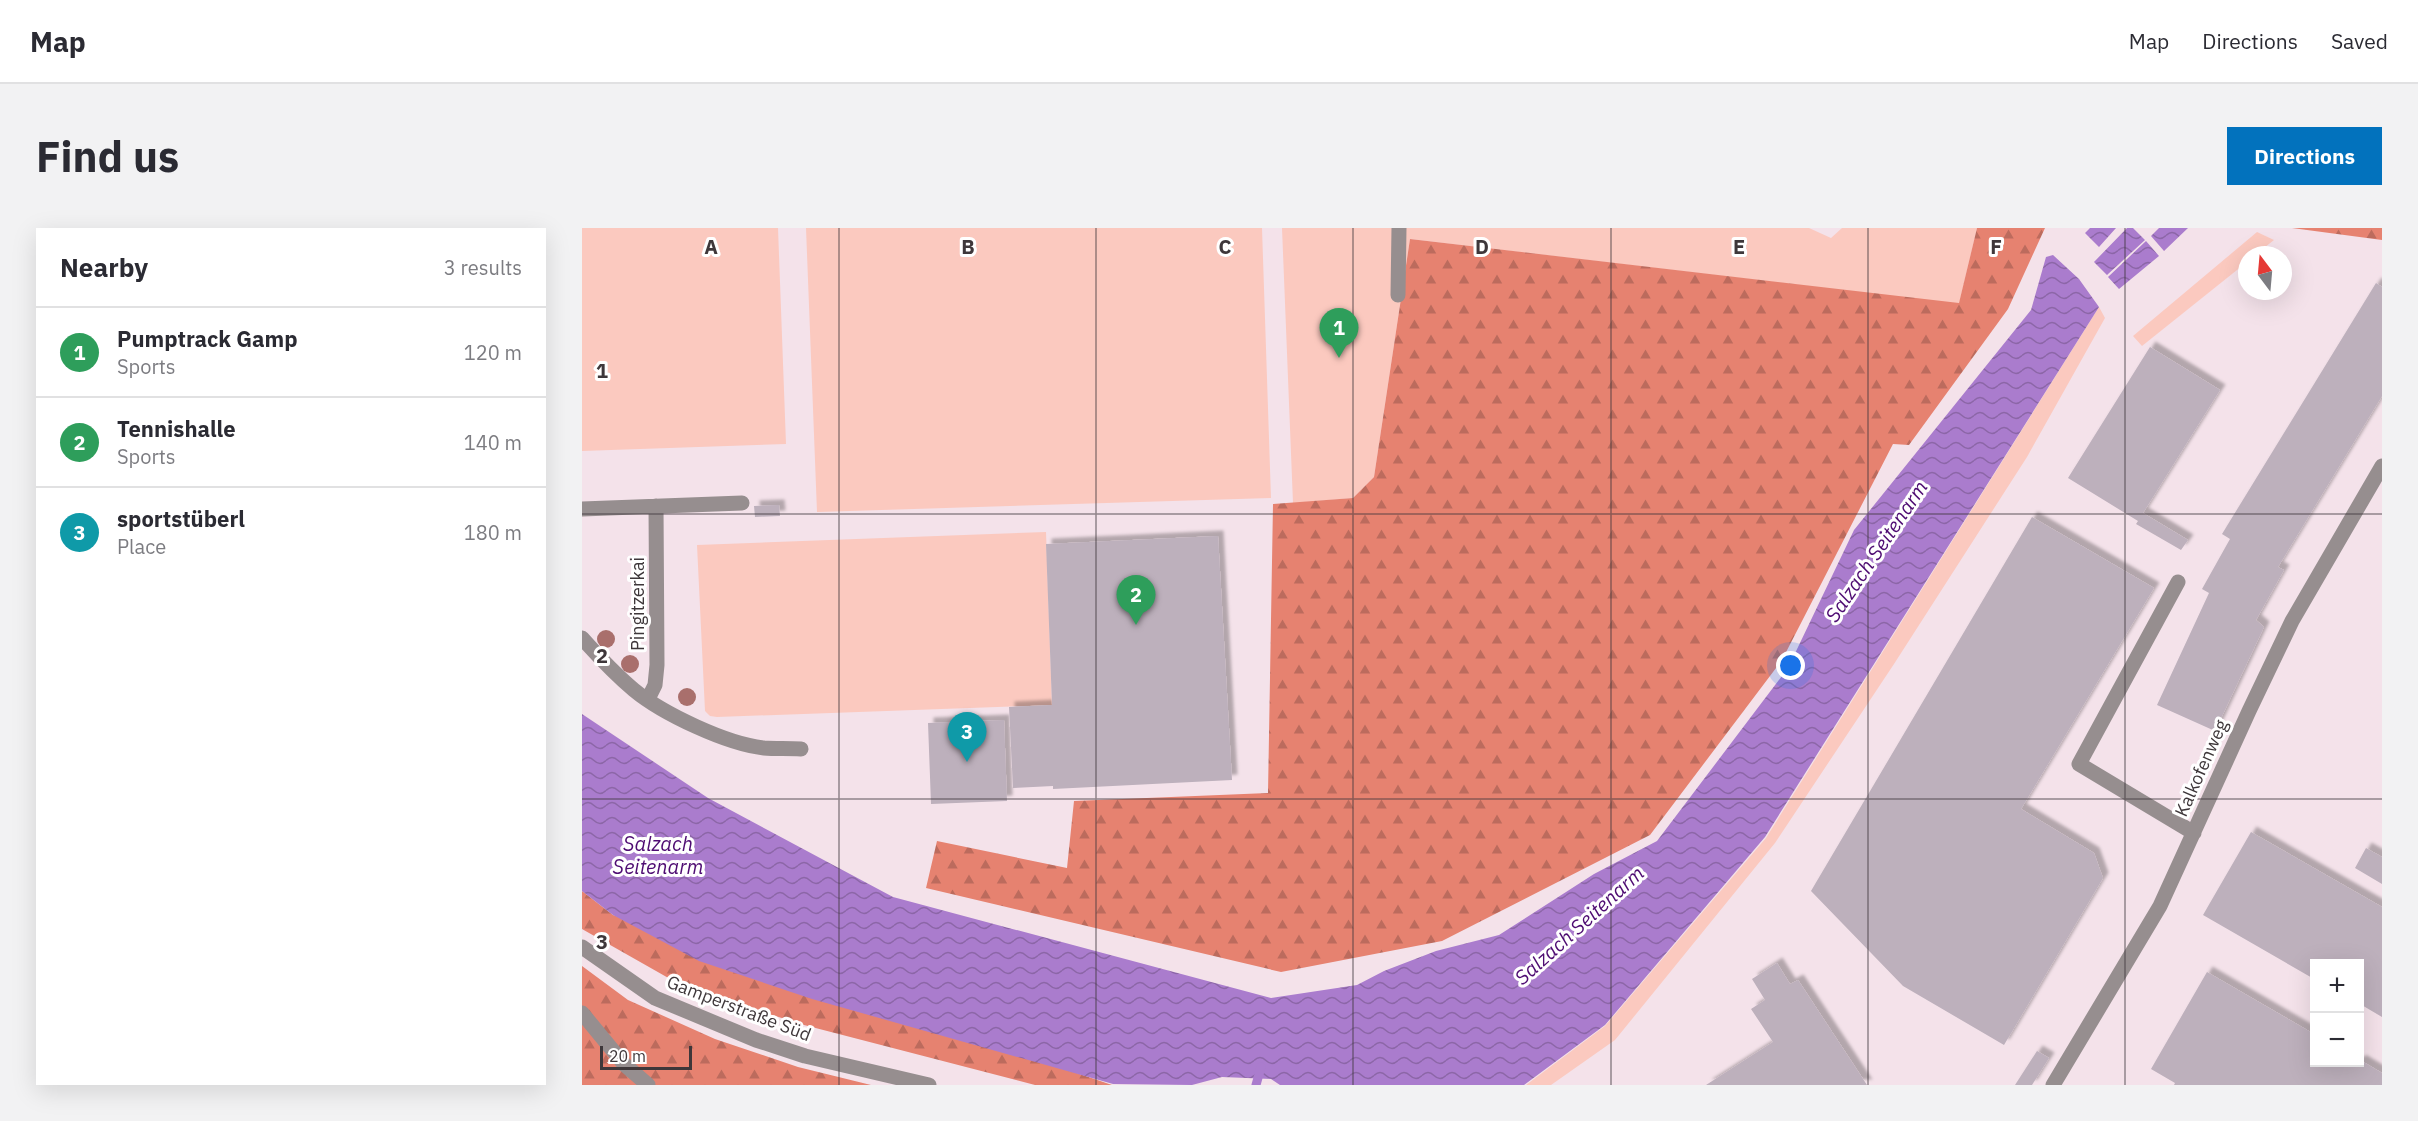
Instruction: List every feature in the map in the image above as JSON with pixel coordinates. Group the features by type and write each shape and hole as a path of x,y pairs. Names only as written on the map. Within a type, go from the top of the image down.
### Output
{"street":[{"path":"1398,295 1399,228"},
{"name":"Kalkofenweg","path":"2053,1085 2160,906 2292,621 2382,466"},
{"path":"582,509 742,503"},
{"name":"Pingitzerkai","path":"648,699 655,686 657,665 656,506"},
{"path":"2178,582 2079,764 2194,833"},
{"name":"Pingitzerkai","path":"582,638 605,664 636,692 688,722 723,738 762,748 801,749"},
{"name":"Gamperstraße Süd","path":"582,947 655,998 756,1040 805,1056 929,1085"},
{"path":"582,1013 624,1064 648,1085"}],"shaded area":[{"path":"582,228 778,228 786,444 582,451"},
{"path":"806,228 1262,228 1271,498 817,512"},
{"path":"1282,228 1809,228 1831,238 1842,228 1977,228 1959,304 1410,239 1374,477 1353,498 1293,503"},
{"path":"2257,232 2274,240 2266,246 2240,246"},
{"path":"2238,248 2238,269 2142,346 2133,336"},
{"path":"2099,307 2105,318 2027,457 1775,843 1615,1040 1551,1085 1526,1085 1605,1026 1766,838"},
{"path":"1046,532 1052,705 717,717 710,716 705,711 697,545"}],"green space":[{"path":"1977,228 2045,228 2008,309 1909,445 1893,444 1782,660 1650,835 1442,941 1281,972 926,888 937,841 1067,868 1074,801 1268,793 1273,504 1353,498 1374,477 1410,239 1959,303"},
{"path":"2292,228 2382,228 2382,240"},
{"path":"582,891 613,915 1112,1085 1035,1085 804,1025 686,988 582,929"},
{"path":"582,966 628,1000 715,1039 798,1067 871,1085 582,1085"}],"water":[{"path":"2090,228 2116,228 2099,247 2085,233"},
{"path":"2127,228 2133,228 2145,240 2107,275 2094,262"},
{"path":"2159,228 2188,228 2164,251 2151,236"},
{"path":"2146,241 2159,256 2119,289 2108,277"},
{"name":"Salzach Seitenarm","path":"2053,255 2079,279 2099,307 1765,837 1605,1025 1524,1085 1280,1085 1271,1079 1222,1077 1192,1085 1113,1084 812,999 699,961 613,915 582,891 582,714 708,798 893,897 1271,998 1357,985 1384,971 1436,951 1499,935 1594,874 1657,841 1788,668 1854,530 2031,310 2046,257"}],"building":[{"path":"2376,283 2382,287 2382,396 2278,567 2284,570 2256,620 2264,627 2215,731 2157,705 2209,593 2202,589 2230,539 2222,534"},
{"path":"2150,347 2220,390 2143,513 2188,540 2181,550 2136,524 2138,521 2068,478"},
{"path":"779,505 780,516 755,517 754,506"},
{"path":"2032,517 2154,588 2021,809 2094,853 2103,878 2004,1045 1903,986 1811,891"},
{"path":"1218,536 1232,780 1053,789 1053,786 1013,788 1009,707 1052,705 1046,544"},
{"path":"1004,720 1007,801 931,804 928,723"},
{"path":"2251,832 2382,907 2382,1017 2364,1006 2364,959 2310,959 2310,977 2203,915"},
{"path":"2366,848 2382,857 2382,884 2355,868"},
{"path":"1777,963 1790,984 1798,980 1867,1085 1706,1085 1773,1042 1751,1009 1765,1000 1752,979"},
{"path":"2207,972 2310,1032 2310,1067 2364,1067 2364,1062 2382,1073 2382,1085 2174,1085 2175,1083 2151,1069"},
{"path":"2037,1051 2049,1058 2032,1085 2015,1085"}],"waterway":[{"path":"1256,1085 1261,1067"}],"place":[{"name":"Pumptrack Gamp","path":"1339,358"},
{"name":"Tennishalle","path":"1136,625"},
{"name":"sportstüberl","path":"967,762"}]}
